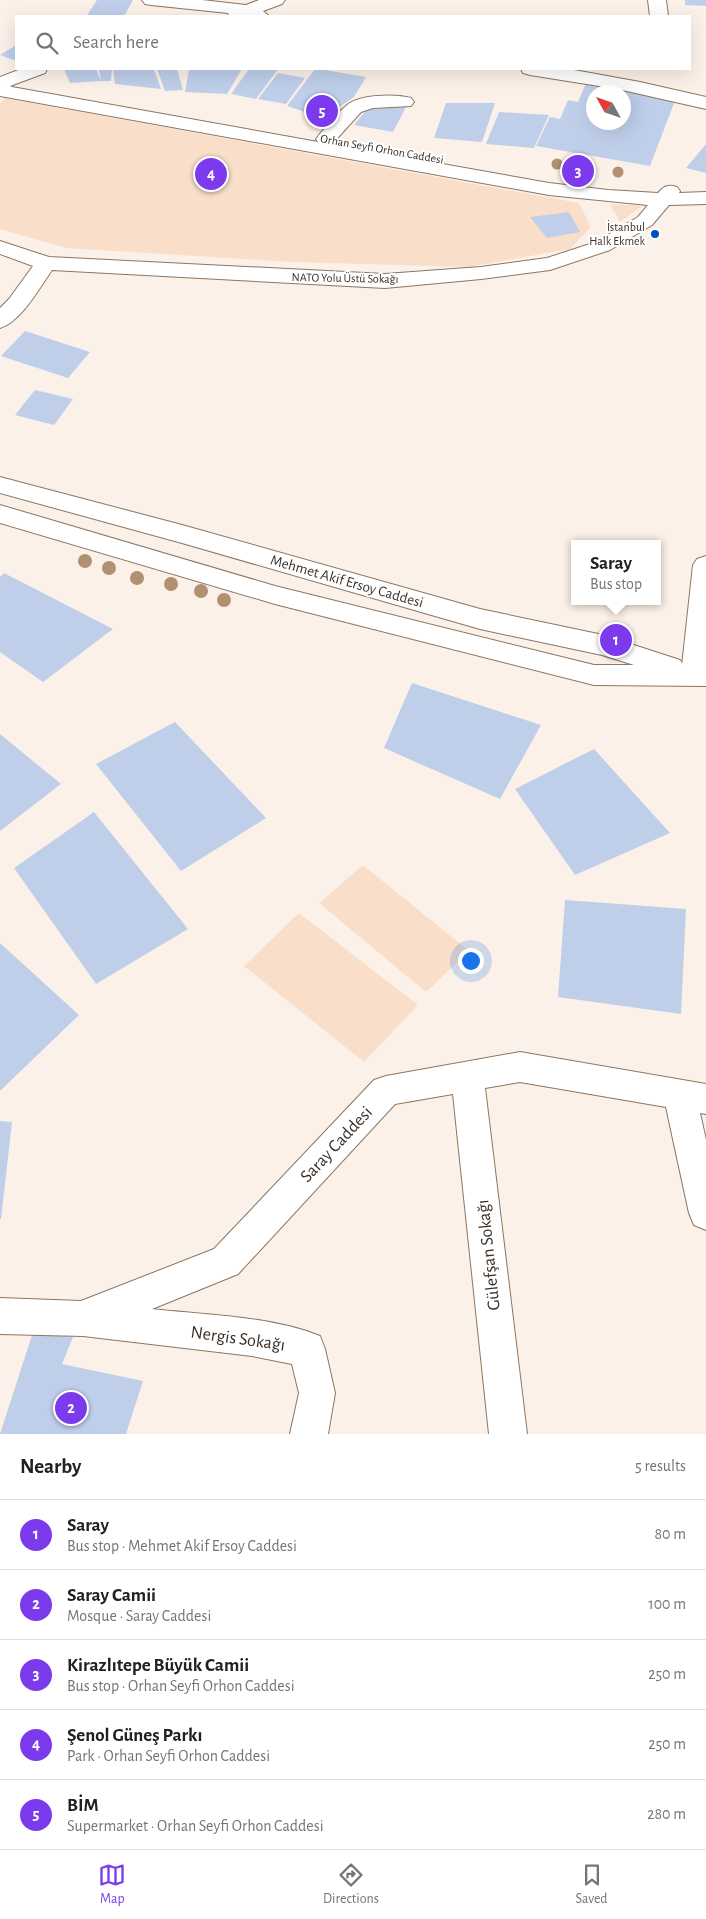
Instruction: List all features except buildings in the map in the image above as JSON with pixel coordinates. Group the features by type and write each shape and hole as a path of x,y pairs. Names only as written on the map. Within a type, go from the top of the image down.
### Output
{"street":[{"path":"151,0 254,13"},
{"path":"237,15 254,13 276,0"},
{"path":"657,0 659,15"},
{"path":"36,70 0,85 6,92 596,196 706,198"},
{"path":"538,70 660,83 706,103"},
{"name":"Orhan Seyfi Orhon Caddesi","path":"0,85 15,83 573,183 666,196 706,188"},
{"path":"326,139 354,108 371,102 404,102"},
{"path":"596,196 614,218 612,229 603,246"},
{"name":"NATO Yolu Üstü Sokağı","path":"0,247 46,263 384,281 481,273 550,264 603,246 645,221 666,196"},
{"path":"0,321 16,304 46,263"},
{"name":"Mehmet Akif Ersoy Caddesi","path":"0,485 182,534 480,619 603,645 700,676"},
{"name":"Mehmet Akif Ersoy Caddesi","path":"0,514 275,595 594,675 700,676"},
{"path":"700,676 706,566"},
{"name":"Saray Caddesi","path":"2,1320 81,1318 226,1262 386,1091 520,1068 692,1097"},
{"name":"Gülefşan Sokağı","path":"468,1077 508,1434"},
{"path":"692,1097 706,1213"},
{"name":"Nergis Sokağı","path":"81,1318 252,1338 307,1349 317,1393 309,1434"}],"shaded area":[{"path":"4,98 579,203 591,227 570,249 468,267 292,262 66,248 0,229 0,104"},
{"path":"610,204 642,206 620,222"},
{"path":"363,865 469,951 426,992 319,903"},
{"path":"299,913 418,1005 364,1062 244,966"}],"place":[{"name":"BİM","path":"322,111"},
{"name":"Kirazlıtepe Büyük Camii","path":"578,171"},
{"name":"Şenol Güneş Parkı","path":"211,174"},
{"name":"İstanbul Halk Ekmek","path":"655,234"},
{"name":"Saray","path":"616,640"},
{"name":"Saray Camii","path":"71,1408"}]}
